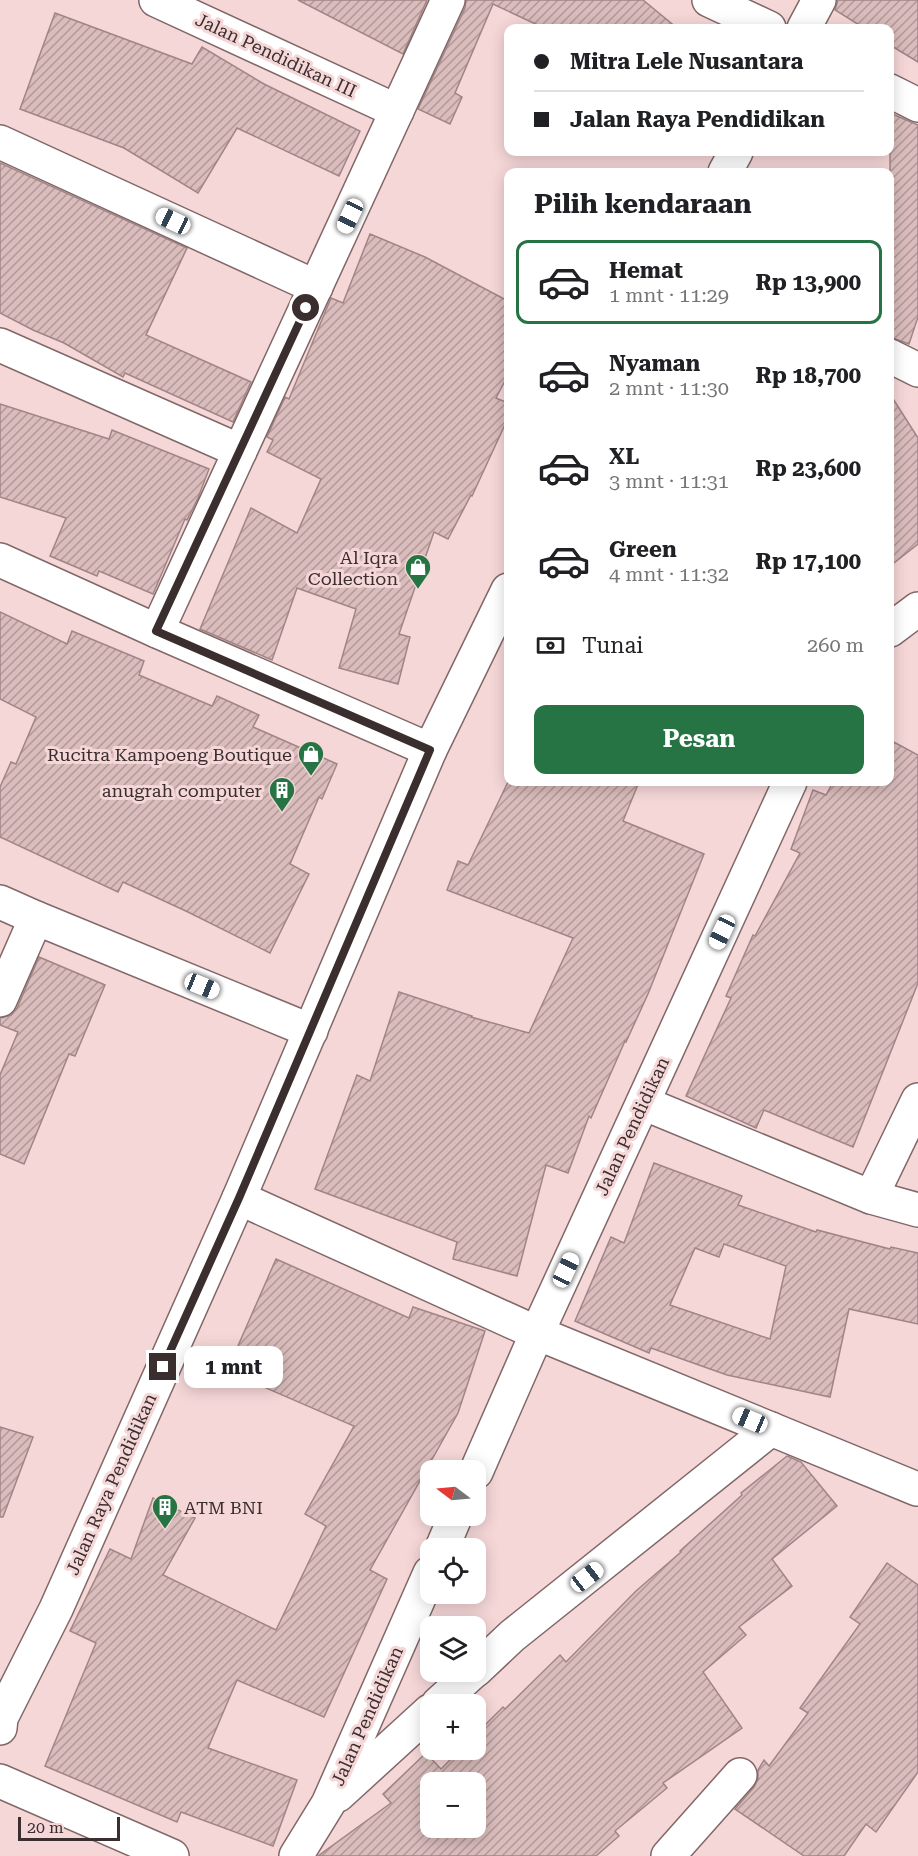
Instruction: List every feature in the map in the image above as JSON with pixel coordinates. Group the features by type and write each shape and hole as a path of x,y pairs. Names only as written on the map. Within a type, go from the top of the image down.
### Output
{"street":[{"name":"Jalan Pendidikan III","path":"156,0 397,111"},
{"path":"156,631 448,0"},
{"path":"709,0 760,24"},
{"path":"806,24 819,0"},
{"path":"894,93 918,105"},
{"path":"0,142 316,287"},
{"path":"0,345 240,451"},
{"path":"894,358 918,370"},
{"path":"0,560 156,631 430,750"},
{"name":"Jalan Raya Pendidikan","path":"0,1722 56,1610 239,1198 430,750 504,598"},
{"path":"894,627 918,609"},
{"name":"Jalan Pendidikan","path":"481,1460 537,1333 788,786"},
{"path":"0,902 310,1031"},
{"path":"0,1000 36,918"},
{"path":"871,1197 918,1100"},
{"path":"643,1104 871,1197 918,1210"},
{"path":"239,1198 537,1333 917,1488"},
{"path":"486,1660 512,1636 771,1429"},
{"name":"Jalan Pendidikan","path":"296,1856 328,1804 420,1596"},
{"path":"449,1694 462,1682"},
{"path":"328,1804 420,1720"},
{"path":"668,1856 740,1775"},
{"path":"0,1781 172,1856"}],"building":[{"path":"298,0 427,0 403,54"},
{"path":"466,0 643,0 672,24 536,24 493,4 455,93 462,97 450,124 418,109 465,8"},
{"path":"838,0 918,0 918,62 894,47 894,24 858,24 835,10"},
{"path":"55,13 192,64 202,47 264,84 360,131 339,176 237,128 198,193 124,148 20,109"},
{"path":"894,115 918,125 918,317 909,344 894,338 894,168 890,168 890,156 894,156"},
{"path":"0,163 187,248 146,335 251,382 233,422 125,373 123,377 64,343 0,313"},
{"path":"370,234 425,257 504,299 504,383 496,398 504,401 504,427 472,496 448,539 434,532 399,634 410,637 398,684 339,668 356,609 297,588 272,660 200,629 251,508 297,533 321,479 267,452 273,440 267,437 285,397 289,399 331,298 343,303"},
{"path":"894,400 918,438 918,544 894,563"},
{"path":"0,404 109,439 112,430 209,469 198,498 187,520 185,519 153,594 99,571 97,576 50,556 66,518 0,497"},
{"path":"0,612 67,644 72,631 144,661 139,675 212,706 217,696 259,715 253,727 337,764 322,799 319,797 290,864 309,874 270,953 123,882 118,892 0,837 0,787 11,762 16,764 36,717 0,699"},
{"path":"894,742 918,755 918,983 853,1147 764,1110 756,1128 686,1096 731,998 726,996 753,935 755,936 800,853 791,849 813,790 826,795 831,786 894,786"},
{"path":"506,786 637,786 623,821 704,854 648,994 591,1118 589,1116 568,1173 546,1165 517,1276 453,1259 457,1242 315,1189 357,1075 370,1081 399,992 471,1017 529,1033 573,938 447,890 458,861 468,865"},
{"path":"39,957 105,985 75,1056 69,1054 24,1164 0,1154 0,1075 18,1032 0,1025 0,1018 11,1015 17,1008"},
{"path":"654,1163 742,1196 738,1205 816,1232 817,1230 890,1249 891,1247 918,1253 918,1324 849,1309 830,1397 727,1375 651,1348 649,1353 575,1321 611,1237 624,1243","holes":["724,1244 786,1266 770,1339 670,1305 695,1248 719,1257"]},
{"path":"276,1259 409,1318 413,1307 485,1331 458,1413 432,1460 420,1460 420,1481 370,1570 387,1579 324,1717 237,1680 208,1748 297,1780 273,1846 181,1812 177,1822 45,1766 96,1643 70,1631 110,1549 131,1559 153,1498 195,1518 163,1575 276,1630 326,1526 305,1514 354,1426 227,1371"},
{"path":"0,1427 33,1437 3,1517 0,1517"},
{"path":"787,1456 801,1462 837,1506 772,1559 792,1586 739,1627 746,1635 703,1672 742,1728 663,1783 667,1788 615,1831 619,1836 596,1856 318,1856 391,1803 383,1794 420,1759 433,1760 441,1769 450,1760 486,1760 486,1724 503,1707 505,1709 560,1655 566,1662 636,1591 742,1495 741,1493"},
{"path":"887,1563 918,1585 918,1772 876,1832 866,1824 844,1856 804,1856 735,1809 754,1787 758,1779 758,1770 764,1760 769,1766 808,1713 800,1708 860,1624 850,1617"}],"place":[{"name":"Al Iqra Collection","path":"418,590"},
{"name":"Rucitra Kampoeng Boutique","path":"311,777"},
{"name":"anugrah computer","path":"282,813"},
{"name":"ATM BNI","path":"165,1530"}],"route":[{"path":"163,1367 239,1198 430,750 156,631 306,308"}]}
